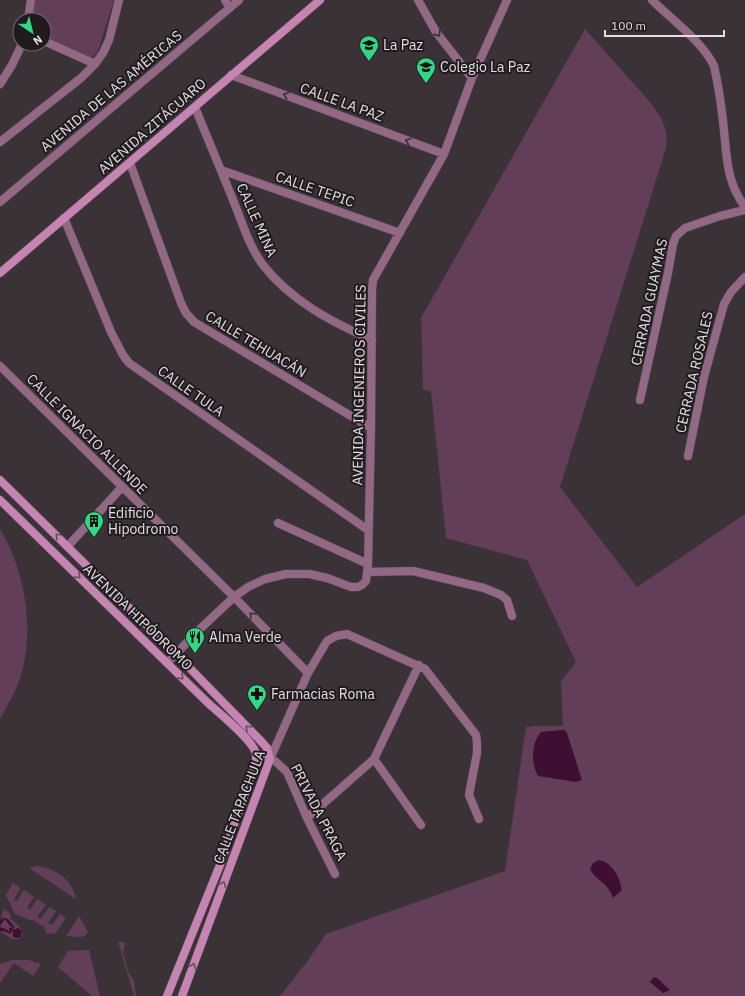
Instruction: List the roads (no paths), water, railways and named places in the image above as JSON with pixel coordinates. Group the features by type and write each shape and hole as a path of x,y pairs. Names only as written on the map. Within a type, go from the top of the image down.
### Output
{"main road":[{"name":"AVENIDA ZITÁCUARO","path":"0,273 320,0"},
{"name":"AVENIDA HIPÓDROMO","path":"0,480 68,546 263,743 269,752 270,759"},
{"name":"AVENIDA HIPÓDROMO","path":"0,500 245,738 254,748 256,754"},
{"name":"CALLE TAPACHULA","path":"167,996 220,865 254,767 256,754"},
{"name":"CALLE TAPACHULA","path":"182,996 270,759"}],"street":[{"path":"29,12 31,0"},
{"path":"0,142 80,78 95,64 103,53 109,40 119,0"},
{"path":"225,0 230,8"},
{"name":"AVENIDA DE LAS AMÉRICAS","path":"0,202 239,0"},
{"path":"418,0 436,32 472,78"},
{"name":"AVENIDA INGENIEROS CIVILES","path":"234,597 248,587 265,579 286,574 309,574 327,578 351,587 358,587 366,581 368,568 373,280 444,154 472,78 507,0"},
{"path":"652,0 700,45 714,66 723,120 729,175 737,197 745,209"},
{"path":"52,45 95,64"},
{"path":"0,84 18,52"},
{"name":"CALLE LA PAZ","path":"231,75 444,154"},
{"name":"CALLE MINA","path":"194,107 257,257 280,284 317,313 340,326 372,340"},
{"name":"CALLE TEHUACÁN","path":"130,162 186,313 194,322 371,428"},
{"name":"CALLE TEPIC","path":"221,170 400,233"},
{"name":"CERRADA GUAYMAS","path":"640,400 673,244 676,236 685,228 745,209"},
{"name":"CALLE TULA","path":"64,218 111,332 123,355 130,363 368,530"},
{"name":"CERRADA ROSALES","path":"688,456 704,377 724,304 745,277"},
{"name":"CALLE IGNACIO ALLENDE","path":"0,366 234,597 308,673"},
{"path":"68,546 122,487"},
{"path":"278,523 368,568 413,571 484,588 501,595 507,600 512,616"},
{"path":"167,663 234,597"},
{"name":"CALLE TAPACHULA","path":"270,759 308,673 327,641 336,636 347,634 419,665"},
{"path":"307,818 374,759 419,665 432,676 476,735 477,753 469,795 479,819"},
{"name":"PRIVADA PRAGA","path":"256,754 275,761 287,772 307,818 335,874"},
{"path":"374,759 421,825"}],"place":[{"name":"La Paz","path":"369,62"},
{"name":"Colegio La Paz","path":"426,84"},
{"name":"Edificio Hipodromo","path":"94,538"},
{"name":"Alma Verde","path":"195,654"},
{"name":"Farmacias Roma","path":"257,711"}]}
